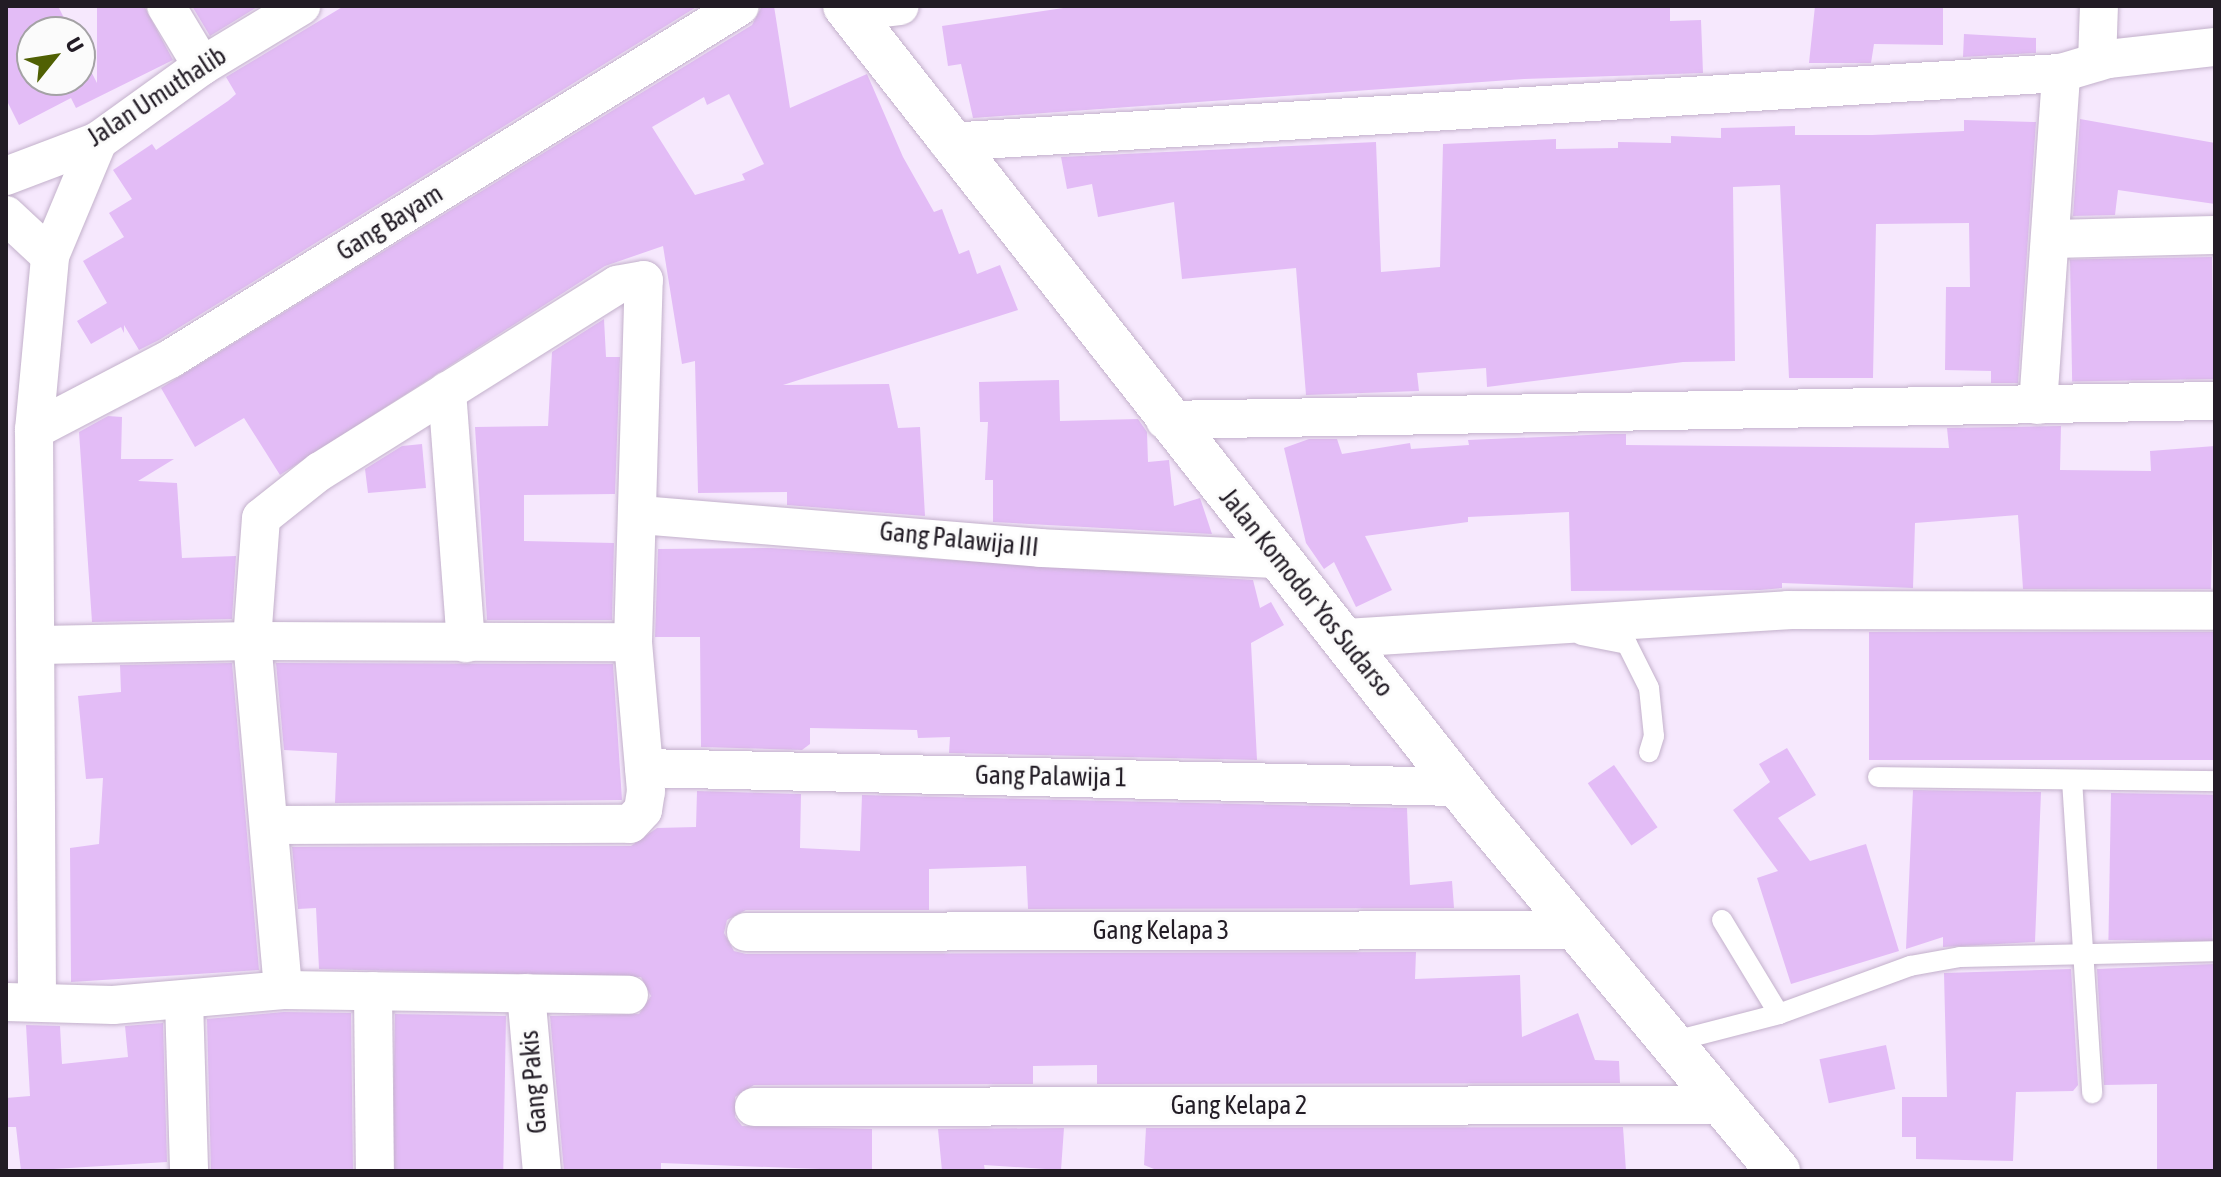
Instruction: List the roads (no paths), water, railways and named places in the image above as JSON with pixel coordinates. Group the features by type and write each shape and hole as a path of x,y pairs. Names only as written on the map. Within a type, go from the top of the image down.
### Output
{"street":[{"path":"166,6 202,66"},
{"name":"Jalan Umuthalib","path":"6,176 98,141 202,66 301,6"},
{"name":"Gang Bayam","path":"34,430 170,359 740,6"},
{"path":"848,9 900,6"},
{"path":"2097,62 2099,6"},
{"name":"Jalan Komodor Yos Sudarso","path":"848,9 1165,420 1345,638 1459,787 1778,1171"},
{"path":"948,142 2061,73 2097,62 2215,47"},
{"path":"2038,405 2052,239 2061,73"},
{"path":"98,141 50,256 21,573 39,645 21,748 22,1001 184,1000 283,990 629,995"},
{"path":"6,215 50,256"},
{"path":"2052,239 2215,235"},
{"path":"272,825 614,827 630,824 643,810 644,768 633,642 641,515 644,280 617,285 320,471 261,518 252,641 272,825 283,990"},
{"path":"447,391 466,643"},
{"path":"1165,420 2215,401"},
{"name":"Gang Palawija III","path":"641,515 1028,548 1277,559"},
{"path":"1345,638 1788,610 2215,611"},
{"path":"39,645 252,641 633,642"},
{"name":"Gang Palawija 1","path":"644,768 1459,787"},
{"name":"Gang Kelapa 3","path":"746,932 1577,930"},
{"path":"373,991 375,1171"},
{"name":"Gang Pakis","path":"526,993 542,1171"},
{"path":"184,1000 189,1171"},
{"name":"Gang Kelapa 2","path":"754,1107 1723,1105"}],"lane":[{"path":"1494,628 1627,644 1649,688 1654,736 1649,752"},
{"path":"1878,777 2215,781"},
{"path":"2072,780 2080,952 2092,1093"},
{"path":"1722,920 1779,1014"},
{"path":"1671,1042 1779,1014 1910,966 1960,957 2215,951"}]}
